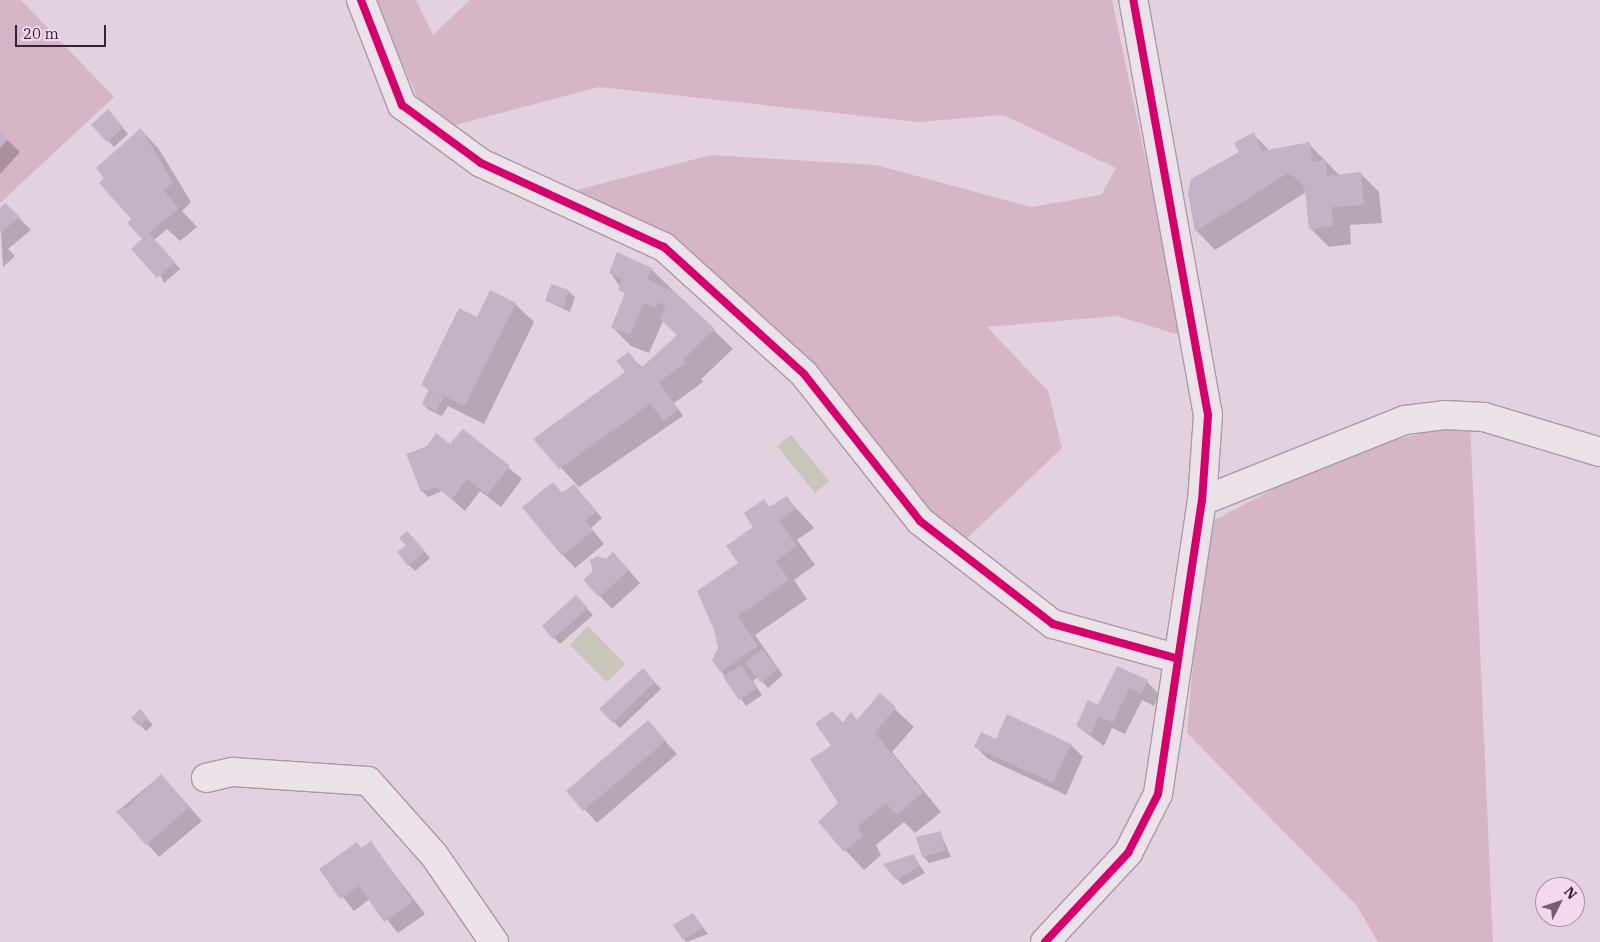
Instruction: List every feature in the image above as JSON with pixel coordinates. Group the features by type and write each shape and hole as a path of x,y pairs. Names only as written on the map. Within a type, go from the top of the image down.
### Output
{"street":[{"path":"361,0 402,105 481,163 664,247 804,374 920,521 1053,624 1176,658"},
{"path":"1045,942 1128,852 1158,794 1170,736 1176,658 1202,501 1208,415 1132,0"},
{"path":"1202,501 1405,420 1445,415 1484,417 1600,452"},
{"path":"206,778 233,772 368,781 434,855 494,942"}],"shaded area":[{"path":"0,0 21,0 114,97 0,203"},
{"path":"373,0 416,0 433,35 470,0 1112,0 1183,336 1117,316 987,327 1048,391 1062,448 957,548 706,281 554,196 711,155 876,165 1031,207 1101,195 1116,168 1003,115 918,122 599,87 433,131"},
{"path":"1470,421 1493,942 1378,942 1357,906 1187,733 1205,525 1340,454"},
{"path":"791,435 829,481 815,493 777,446"},
{"path":"588,626 625,664 607,682 570,645"}],"building":[{"path":"108,109 123,127 107,142 91,125"},
{"path":"141,128 173,183 164,191 179,208 149,233 175,262 157,278 131,249 142,239 127,223 131,219 99,183 104,178 96,168"},
{"path":"0,131 8,139 0,148"},
{"path":"1254,132 1262,151 1310,142 1312,162 1325,159 1327,176 1361,172 1364,205 1332,207 1333,226 1309,229 1305,190 1300,181 1288,173 1195,232 1188,193 1191,179 1239,152 1234,143"},
{"path":"5,203 20,217 0,233 0,208"},
{"path":"617,252 652,268 647,279 676,293 715,329 683,360 686,363 659,382 678,409 664,421 650,404 559,469 533,439 625,372 616,361 629,352 641,368 677,335 660,319 666,306 658,302 656,308 644,303 630,335 611,328 625,293 618,290 622,279 609,273"},
{"path":"551,284 569,290 564,307 545,301"},
{"path":"490,290 516,303 465,406 431,390 444,397 436,411 422,404 429,389 421,385 459,308 477,317"},
{"path":"463,429 510,466 487,495 467,479 452,499 436,487 421,492 406,454 427,446 436,433 450,444"},
{"path":"553,482 562,493 574,484 596,512 585,521 593,531 562,556 522,507"},
{"path":"787,496 796,509 779,521 797,546 776,561 789,580 738,616 758,646 720,672 712,660 718,648 714,630 697,591 738,563 726,546 753,527 744,513 764,499 769,507"},
{"path":"407,531 425,551 408,566 397,552 406,545 399,538"},
{"path":"613,552 629,570 599,597 583,580 593,571 590,560 598,556 606,559"},
{"path":"576,595 588,608 553,639 542,626"},
{"path":"762,649 778,668 761,683 745,663"},
{"path":"741,665 757,688 739,700 723,677"},
{"path":"1117,666 1148,680 1141,694 1129,688 1113,723 1099,716 1091,734 1076,726 1088,700 1098,705"},
{"path":"643,668 655,682 613,723 599,709"},
{"path":"880,693 896,707 875,733 923,792 896,815 886,803 858,826 863,836 844,852 818,822 838,803 810,759 831,746 815,723 833,711 842,723 851,712 857,720"},
{"path":"140,709 148,718 139,726 131,718"},
{"path":"1007,714 1071,744 1053,783 974,747 981,732 996,739"},
{"path":"648,720 666,741 583,811 566,791"},
{"path":"161,774 190,807 146,845 116,811 127,807"},
{"path":"941,831 945,851 922,857 916,837"},
{"path":"371,841 413,901 384,922 359,886 340,899 319,869 357,842 361,848"},
{"path":"914,854 920,866 896,880 883,864"},
{"path":"693,913 703,928 683,940 673,925"}],"cycle path":[{"path":"361,0 402,105 481,163 664,247 804,374 920,521 1053,624 1176,658"},
{"path":"1045,942 1128,853 1158,794 1202,501 1208,415 1133,0"}]}
